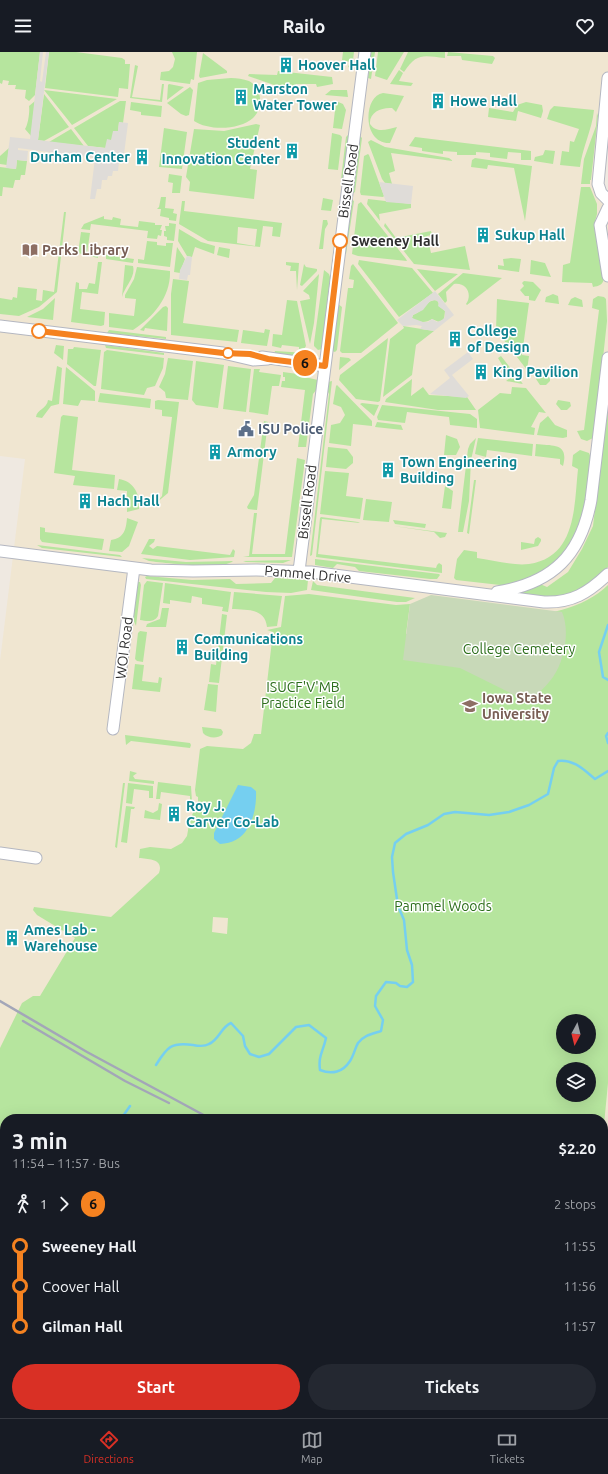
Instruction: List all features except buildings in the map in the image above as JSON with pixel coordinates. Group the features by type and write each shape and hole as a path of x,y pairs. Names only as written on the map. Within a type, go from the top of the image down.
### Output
{"street":[{"name":"Bissell Road","path":"299,571 365,52"},
{"path":"608,78 598,184 601,193 608,200"},
{"path":"608,208 600,225 608,276"},
{"path":"0,326 223,353 250,354 268,359 325,366"},
{"path":"487,594 522,587 542,578 560,566 573,552 587,523 598,448 608,358"},
{"name":"Pammel Drive","path":"0,551 134,568 176,571 299,571 544,602 565,602 588,591 608,574"},
{"name":"WOI Road","path":"113,729 134,568"},
{"path":"0,853 36,858"}],"shaded area":[{"name":"Iowa State University","path":"0,52 608,52 608,78 598,184 608,200 608,1114 0,1114 0,661 25,459 0,456"},
{"path":"40,52 43,52 40,81 42,82 46,52 49,52 38,140 105,148 107,139 111,140 113,131 118,131 119,122 128,123 123,162 119,162 118,171 113,171 112,176 108,176 107,180 102,180 101,189 97,189 95,199 90,199 95,158 18,148 18,150 28,151 27,161 17,160 16,169 6,168 10,137 30,139"},
{"path":"379,182 413,186 411,204 386,202"},
{"path":"187,256 192,257 190,275 188,275 187,280 179,279 180,270"},
{"path":"435,291 454,315 434,331 420,329 422,326 416,325 403,326 397,320","holes":["436,300 439,303 438,306 445,311 445,317 442,320 437,322 432,319 428,322 423,322 412,318 413,315 423,310 430,301"]},
{"path":"468,352 473,359 452,375 469,396 466,398 430,394 450,378 444,370"}],"green space":[{"path":"0,52 40,52 35,95 29,101 25,98 26,90 15,89 16,85 8,85 9,81 3,80 2,84 0,83"},
{"path":"49,52 76,52 122,58 125,60 125,64 130,64 128,89 119,88 118,97 45,88"},
{"path":"172,52 197,52 194,80 191,79 190,84 160,80 161,72 169,71 173,67 175,59"},
{"path":"343,52 354,52 352,69 348,67 350,62 342,60"},
{"path":"371,52 375,52 371,79 368,78"},
{"path":"378,52 404,52 387,80 375,76"},
{"path":"408,52 445,52 445,58 426,56 417,58 404,72 400,69"},
{"path":"448,52 493,56 495,58 492,64 462,60 461,56 447,56"},
{"path":"203,53 227,71 227,73 200,78 199,76"},
{"path":"135,65 138,66 132,97 160,100 162,84 164,84 162,102 130,98"},
{"path":"399,70 403,73 399,81 413,83 411,86 390,84"},
{"path":"278,71 332,77 333,84 317,87 316,84 296,84 295,87 274,85 248,76 249,74 277,75"},
{"path":"231,78 249,81 257,88 260,104 257,114 247,122 240,125 224,128 216,128 194,121 198,83 207,80"},
{"path":"168,85 184,87 167,100"},
{"path":"190,87 193,90 189,115 186,116 167,103"},
{"path":"44,90 117,99 72,125"},
{"path":"331,90 347,90 348,97 325,95"},
{"path":"383,93 404,96 396,112 392,108 380,109 374,113 370,120 370,124 379,130 397,127 390,143 381,141 374,136 368,120 372,102 376,96"},
{"path":"44,94 69,127 44,141 38,140"},
{"path":"35,101 31,136 25,129 29,106"},
{"path":"120,101 126,101 123,123 119,122 118,131 106,148 88,146 74,128"},
{"path":"336,101 343,104 346,110 342,129 333,128"},
{"path":"131,102 162,106 161,117 141,115 141,112 130,110"},
{"path":"526,102 542,105 543,111 541,118 518,111 516,121 488,117 489,108 513,112 517,105"},
{"path":"554,106 594,110 580,167 560,165 562,151 569,152 570,141 574,142 579,129 547,119 550,110"},
{"path":"597,113 598,116 591,180 590,184 581,184 584,159 596,126"},
{"path":"256,124 260,125 250,169 257,170 254,199 189,191 190,182 186,177 194,129 224,131"},
{"path":"164,128 187,132 182,169 159,167"},
{"path":"71,129 84,146 49,142"},
{"path":"332,133 342,137 338,170 328,169"},
{"path":"348,135 350,136 344,176 341,179 346,137"},
{"path":"360,136 362,138 355,192 352,194 359,137"},
{"path":"415,137 531,151 531,160 521,160 521,153 508,152 507,159 490,157 490,153 476,152 476,155 457,155 457,152 443,151 443,154 422,151 422,148 409,146"},
{"path":"371,140 385,147 449,158 453,161 391,153 395,171 389,173 392,184 385,183 382,179 368,142"},
{"path":"9,148 7,165 0,164 0,156"},
{"path":"545,150 555,151 553,164 534,161 535,157 543,155"},
{"path":"368,154 384,196 383,197 361,195 360,192 364,156"},
{"path":"475,158 532,166 525,221 514,168 488,165 487,169 471,167 472,160"},
{"path":"17,160 27,161 25,175 21,175 20,180 15,180 13,188 3,187 2,196 0,196 0,167 16,169"},
{"path":"169,174 182,176 180,193 172,193 173,183 168,182"},
{"path":"581,187 590,187 597,204 597,214 594,225 604,278 600,285 593,287 592,283 562,282 563,265 570,263"},
{"path":"161,197 166,197 165,208 174,209 173,213 177,214 176,221 160,216 161,209 157,209 159,207"},
{"path":"323,198 333,200 331,211 321,210"},
{"path":"351,199 354,201 346,254 344,254"},
{"path":"368,199 411,204 411,208 379,214 380,221 367,204"},
{"path":"182,201 185,201 184,211 282,223 280,237 272,236 273,227 263,226 260,247 208,241 179,224","holes":["238,227 257,229 255,246 237,243"]},
{"path":"361,202 407,261 358,256 352,254 358,204"},
{"path":"64,212 66,212 57,292 39,307 19,316 0,314 0,298 12,300 13,297 17,298 18,287 37,289 36,300 42,301 43,290 54,292"},
{"path":"104,216 104,219 112,220 113,217 121,219 120,225 138,227 139,221 162,225 160,230 162,230 161,236 158,235 157,239 147,238 148,231 91,224 90,230 81,229 84,224"},
{"path":"323,220 327,220 328,224 325,229 323,249 319,249"},
{"path":"169,223 176,224 174,241 167,240 167,237 164,236 164,231 166,231 165,226 169,226"},
{"path":"385,223 396,238 431,231 432,235 427,236 431,253 465,246 470,270 414,264 384,226"},
{"path":"179,229 201,242 215,246 214,254 195,247 192,257 187,256 178,241"},
{"path":"81,232 90,233 87,253 98,254 98,258 78,253"},
{"path":"147,241 157,242 157,245 166,246 166,243 173,243 170,267 138,263 138,259 144,260"},
{"path":"177,247 185,259 180,273 174,272"},
{"path":"219,247 230,249 229,258 217,255"},
{"path":"106,255 134,259 133,263 106,259"},
{"path":"503,259 521,259 519,272 498,269 498,265 504,266"},
{"path":"359,260 412,268 433,293 399,317 358,264"},
{"path":"531,260 545,263 551,277 530,274"},
{"path":"98,262 102,262 98,294 82,292 80,309 105,312 104,325 101,326 71,322 76,282 79,283 79,289 87,289 89,283 95,284"},
{"path":"286,262 299,263 297,290 296,271 290,271 291,266 286,265"},
{"path":"304,264 306,267 317,269 317,271 302,286 300,285"},
{"path":"353,264 398,323 361,353 342,353 340,351 348,288 353,288 354,280 349,279 351,266"},
{"path":"125,265 133,266 134,270 132,278 122,297"},
{"path":"137,267 170,271 168,289 160,305 141,325 133,330 109,327 109,313 134,316 136,299 125,298 125,295 134,279"},
{"path":"417,269 458,274 435,291"},
{"path":"324,270 329,274 331,280 322,349 318,350 314,346 314,343"},
{"path":"463,273 502,278 467,305 469,296 467,290 462,285 454,284 446,292 447,301 445,303 438,294"},
{"path":"319,274 314,323 310,344 300,301 310,299 309,295 303,291"},
{"path":"173,279 189,281 183,323 239,330 237,342 171,335 171,294"},
{"path":"524,281 533,282 541,290 535,301 529,300 529,296 525,296 520,290 524,286 522,283"},
{"path":"553,294 558,296 559,304 545,302 546,297"},
{"path":"598,296 606,299 607,321 595,432 593,438 587,441 581,439 577,431 584,430 599,310 592,308 593,299"},
{"path":"575,297 582,300 583,307 568,305 571,299"},
{"path":"55,298 53,320 27,317 43,309"},
{"path":"497,299 529,303 522,355 529,356 527,370 496,330"},
{"path":"287,300 297,301 306,346 304,349 299,350 299,347 282,345 281,348 272,346 273,334 282,335"},
{"path":"434,300 438,301 439,306 445,311 444,319 439,322 432,319 422,322 412,318 413,315"},
{"path":"338,304 342,307 337,350 335,352 332,351"},
{"path":"166,306 168,308 167,331 145,328 144,331 140,330 163,307"},
{"path":"403,326 434,331 416,345 412,375 383,397 390,339 404,328"},
{"path":"265,329 270,330 267,346 241,343 243,330 264,333"},
{"path":"109,330 166,337 166,339 107,333"},
{"path":"388,338 380,401 356,399 339,380 340,375"},
{"path":"56,345 64,346 63,360 54,353"},
{"path":"105,345 164,353 164,355 106,348"},
{"path":"74,347 101,350 96,386 94,386 67,364 68,349 73,349"},
{"path":"107,350 164,358 163,368 155,386 147,388 144,395 101,389 104,352"},
{"path":"275,351 307,353 310,354 310,357 274,354"},
{"path":"501,356 523,384 506,381 510,378 498,358"},
{"path":"340,357 349,358 351,360 339,370"},
{"path":"168,358 193,361 188,400 166,398 165,392 159,387 165,374"},
{"path":"196,361 224,365 218,408 196,405 192,400"},
{"path":"57,366 62,368 59,404 51,406 42,418 36,417 38,412 46,405 48,400 52,401"},
{"path":"228,366 251,369 246,412 223,409"},
{"path":"66,367 95,391 95,401 81,400 78,406 63,404"},
{"path":"254,369 260,369 259,372 281,375 279,386 272,386 268,415 249,412"},
{"path":"283,372 305,375 309,378 318,380 317,389 313,394 306,447 298,447 305,390 281,387 282,381 285,381"},
{"path":"537,376 550,377 550,381 546,385 540,385 536,379"},
{"path":"412,379 411,396 423,387 429,395 467,397 476,410 438,410 385,402 386,399"},
{"path":"332,381 312,555 310,556 329,394 327,390 328,382"},
{"path":"337,385 372,421 372,426 353,424 351,446 329,443 331,425 340,423 345,415 341,407 333,404"},
{"path":"512,387 526,388 546,413 539,412 531,427 535,428 534,435 480,428 478,410 500,393 511,394"},
{"path":"100,393 151,399 150,408 98,402"},
{"path":"608,398 608,567 597,578 584,587 562,597 544,598 513,594 540,584 547,587 568,572 582,549 593,526"},
{"path":"558,400 570,402 571,406 567,410 561,410 556,404"},
{"path":"155,401 179,402 168,493 155,504 162,496 172,417 162,416 162,410 155,409"},
{"path":"360,404 379,405 374,416"},
{"path":"382,405 470,414 477,419 477,428 450,425 449,417 407,412 405,423 378,420 377,417"},
{"path":"63,415 78,417 72,470 115,475 114,489 73,485 75,476 54,473 61,417"},
{"path":"548,416 555,425 567,430 567,437 563,438 537,435 540,423"},
{"path":"264,421 268,422 257,510 248,509 247,507 254,495"},
{"path":"377,422 401,425 403,430 375,427"},
{"path":"446,435 457,439 460,447 456,455 444,455"},
{"path":"476,438 471,460 469,501 463,532 458,532 468,449 470,444"},
{"path":"478,438 533,444 532,456 487,450 486,457 475,454"},
{"path":"536,444 554,446 562,449 564,453 563,466 560,464 560,459 535,456"},
{"path":"328,447 347,449 353,457 353,463 346,469 326,467"},
{"path":"580,450 589,453 591,458 587,504 572,546 540,576 509,586 456,580 454,578 457,559 464,550 477,552 477,558 510,564 529,564 545,559 556,551 565,540 570,527 578,469 572,466 573,455"},
{"path":"297,458 305,460 292,557 243,557 249,556 254,513 257,513 252,554 285,554"},
{"path":"325,471 349,473 346,496 363,498 360,519 320,514"},
{"path":"119,479 129,483 138,494 139,509 127,512 127,491 117,490"},
{"path":"474,480 476,480 469,534 467,533"},
{"path":"445,486 453,491 451,509 442,508"},
{"path":"366,499 392,502 389,522 363,520"},
{"path":"321,517 360,523 322,519 318,554 436,568 439,563 442,565 442,573 316,557"},
{"path":"127,518 138,522 129,546 122,552 109,551 111,540 124,533"},
{"path":"393,520 426,524 425,528 395,524"},
{"path":"393,526 447,533 445,537 440,538 434,532"},
{"path":"40,527 45,528 45,532 104,539 102,550 42,542 40,539"},
{"path":"538,537 541,541 538,546 521,550 521,542 534,544 535,539"},
{"path":"149,539 155,539 149,546 153,549 157,546 230,555 233,549 235,551 234,557 190,560 141,554"},
{"path":"37,545 120,555 122,557 42,548"},
{"path":"142,558 186,562 233,561 227,564 218,565 193,565 149,561"},
{"path":"315,559 440,575 437,579 430,579 359,571 355,567 337,564 333,568 315,565"},
{"path":"291,560 283,563 243,561"},
{"path":"145,577 192,580 230,579 236,584 271,583 275,578 308,580 307,590 291,593 266,592 146,579"},
{"path":"147,581 163,583 158,616 154,620 150,621 140,620 144,585"},
{"path":"313,581 317,585 415,598 406,602 397,602 311,590"},
{"path":"138,582 140,582 141,585 136,626 133,619"},
{"path":"165,583 231,592 228,612 222,611 223,607 202,604 202,598 192,596 191,603 170,600 170,604 163,603"},
{"name":"Pammel Woods","path":"608,585 608,1083 605,1114 0,1114 0,1048 22,1003 33,996 40,996 75,938 37,915 33,910 34,907 111,917 159,873 160,868 158,862 151,859 139,858 140,849 150,847 171,849 182,843 187,836 190,819 198,803 198,797 196,796 195,790 200,749 207,746 243,749 251,743 254,734 261,734 273,632 267,630 281,627 285,596 309,594 396,605 410,604 406,634 535,616 568,608 596,595","holes":["213,917 228,918 227,934 212,932"]},
{"path":"234,592 282,596 277,626 267,627 263,616 254,611 232,609"},
{"name":"College Cemetery","path":"431,595 562,612 566,627 565,645 561,662 553,677 529,702 460,668 403,660 410,604"},
{"path":"162,608 169,608 166,627 146,627 147,624 160,619"},
{"path":"222,614 227,615 219,683 209,682 211,664 216,665"},
{"path":"140,631 147,632 143,662 135,659 138,633"},
{"path":"135,664 144,665 142,681 158,683 159,677 162,678 160,692 132,689"},
{"path":"208,684 218,685 216,712 204,710"},
{"path":"202,727 221,729 223,732 220,736 209,737 203,733"},
{"path":"125,735 190,743 191,745 190,748 131,741 126,745"},
{"path":"130,771 137,773 133,776 135,779 154,781 154,784 129,781"},
{"path":"158,782 191,786 192,802 190,802 190,796 161,792 160,799 156,799"},
{"path":"123,783 125,783 117,848 115,847"},
{"path":"128,783 153,786 153,798 149,798 149,791 134,789 132,804 126,803"},
{"path":"159,803 162,804 160,820 144,818 145,810 153,813 158,810"},
{"path":"126,806 135,807 134,809 131,809 127,843 121,842"}],"water":[{"path":"238,785 251,787 256,791 255,809 249,826 244,834 230,843 220,844 214,839 214,833"}],"waterway":[{"path":"608,625 599,652 603,677 608,680"},
{"path":"608,733 606,736 608,743"},
{"path":"156,1065 163,1054 170,1047 179,1044 201,1046 207,1045 215,1040 225,1027 231,1023 243,1036 245,1046 250,1054 259,1057 269,1054 296,1027 309,1025 326,1038 320,1057 320,1070 324,1072 337,1072 341,1070 350,1061 360,1040 368,1035 381,1031 383,1020 375,1006 376,996 386,982 396,983 400,986 407,987 413,982 412,965 407,950 404,920 398,906 393,872 392,857 395,843 406,834 428,825 444,814 455,812 489,815 509,812 529,805 548,794 554,768 558,761 574,763 595,779 608,771"},
{"path":"124,1114 130,1106"}],"railway":[{"path":"0,1001 87,1052 202,1114"},
{"path":"23,1021 125,1081 169,1103"}],"bus line":[{"name":"6","path":"39,331 223,353 250,354 268,359 325,366 340,241"}],"place":[{"name":"Hoover Hall","path":"286,65"},
{"name":"Marston Water Tower","path":"241,97"},
{"name":"Howe Hall","path":"438,101"},
{"name":"Student Innovation Center","path":"292,151"},
{"name":"Durham Center","path":"142,157"},
{"name":"Sukup Hall","path":"483,235"},
{"name":"Sweeney Hall","path":"340,241"},
{"name":"Parks Library","path":"30,250"},
{"name":"College of Design","path":"455,339"},
{"name":"King Pavilion","path":"481,372"},
{"name":"ISU Police","path":"246,429"},
{"name":"Armory","path":"215,452"},
{"name":"Town Engineering Building","path":"388,470"},
{"name":"Hach Hall","path":"85,501"},
{"name":"Communications Building","path":"182,647"},
{"name":"Iowa State University","path":"470,706"},
{"name":"Roy J. Carver Co-Lab","path":"174,814"},
{"name":"Ames Lab - Warehouse","path":"12,938"}],"park label":[{"name":"ISUCF'V'MB Practice Field","path":"303,696"}]}
